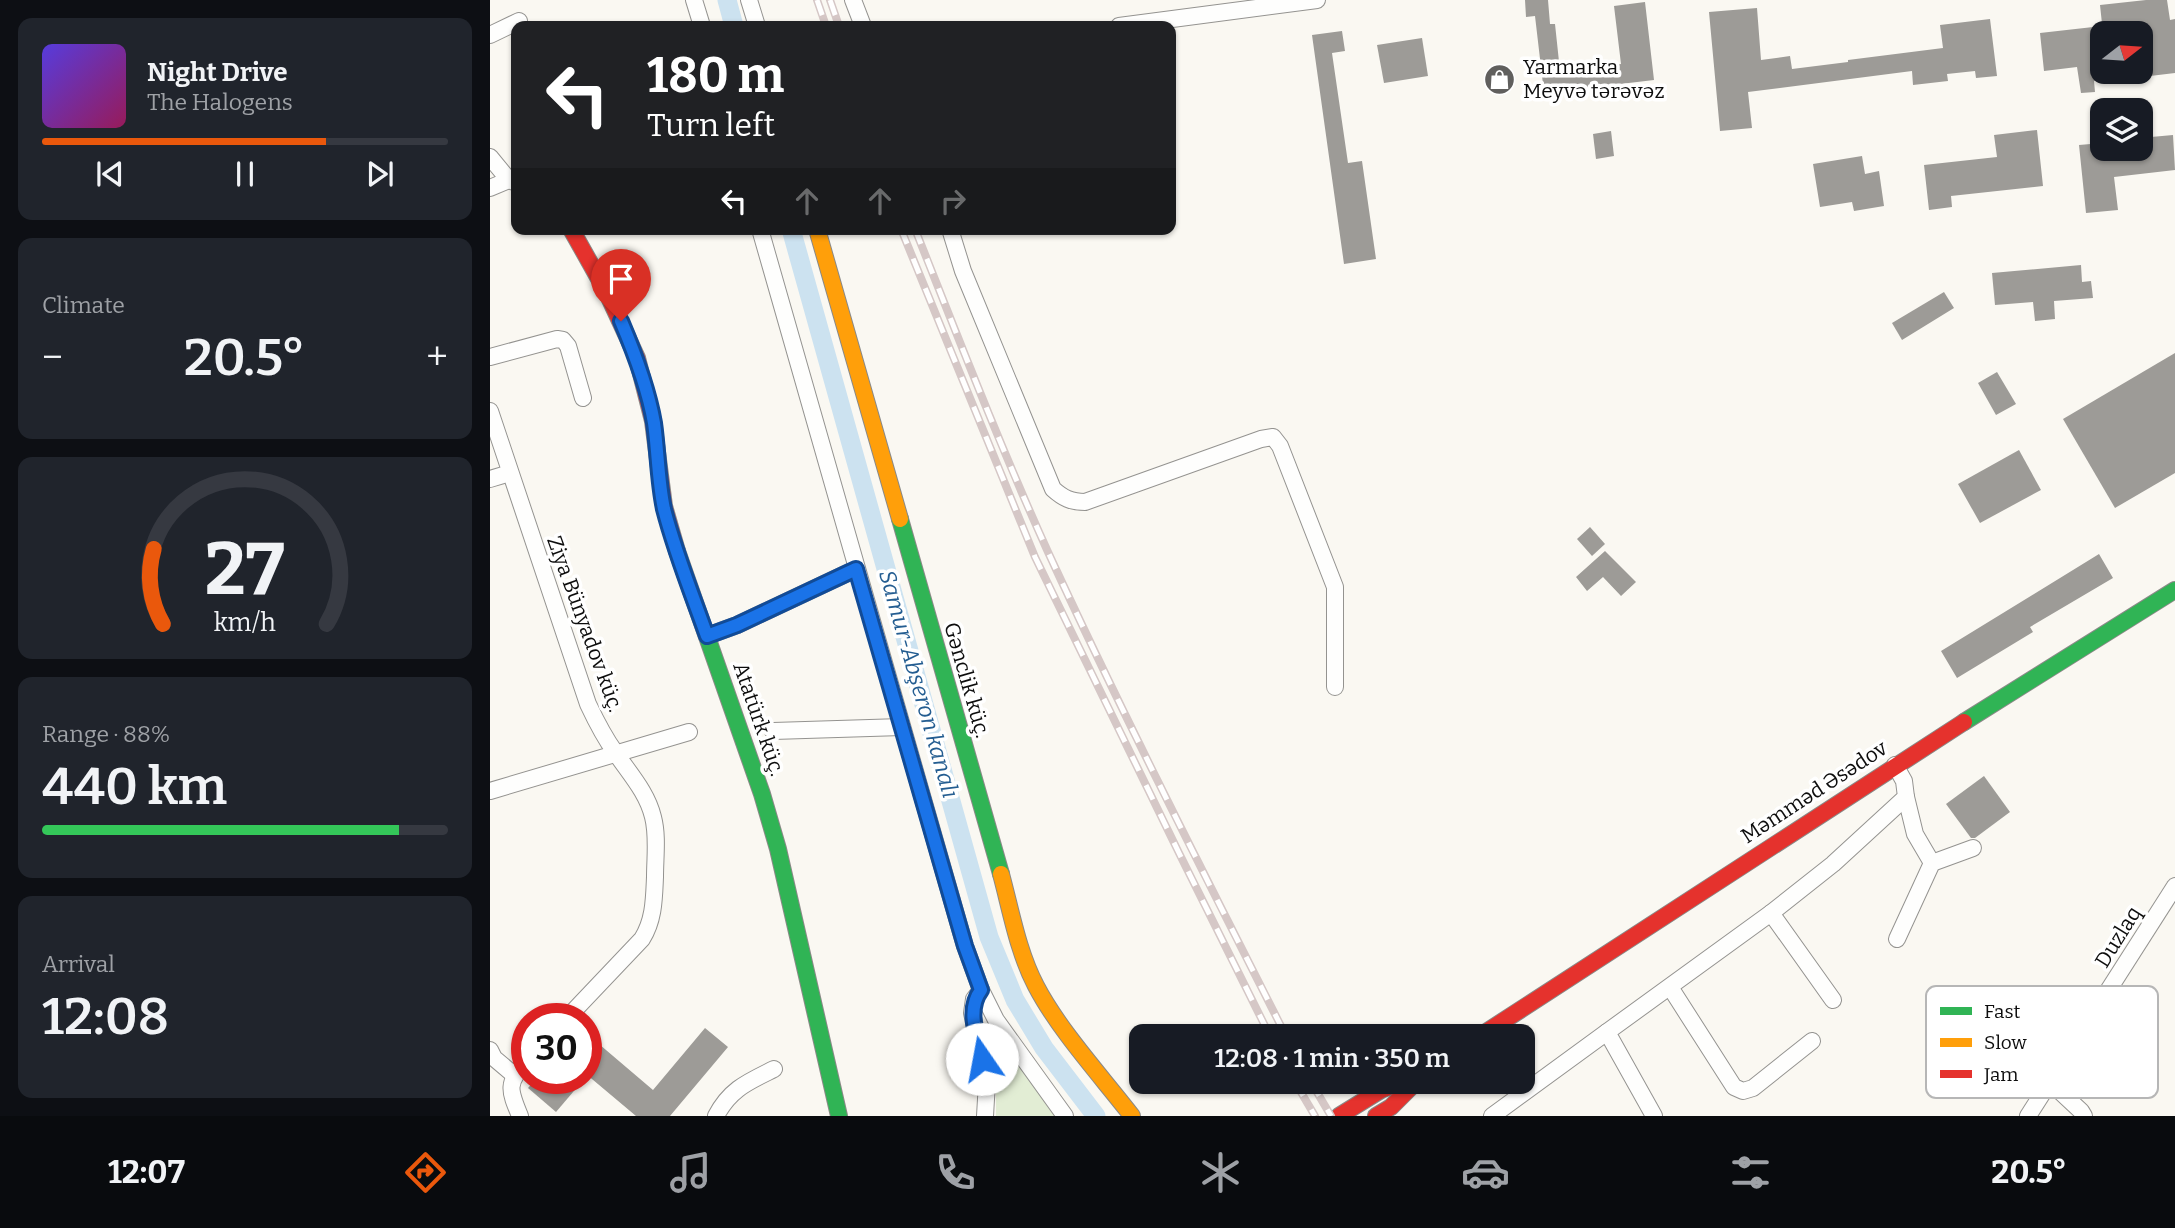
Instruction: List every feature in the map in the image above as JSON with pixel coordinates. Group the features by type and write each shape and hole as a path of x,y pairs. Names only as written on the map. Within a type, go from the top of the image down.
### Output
{"street":[{"path":"694,0 700,21"},
{"path":"749,0 756,21"},
{"path":"853,0 861,21"},
{"path":"1157,21 1317,0"},
{"path":"490,36 511,25"},
{"path":"490,157 511,177"},
{"path":"490,188 511,181"},
{"name":"Atatürk küç.","path":"573,235 607,293 637,358 653,421 664,506 677,552 775,838 839,1116"},
{"path":"762,235 965,946 981,990 996,1020 1065,1116"},
{"name":"Gənclik küç.","path":"819,235 1023,952 1035,984 1050,1010 1132,1116"},
{"path":"952,235 963,271 1053,489 1063,498 1085,502 1273,437 1280,446 1335,586 1335,687"},
{"path":"490,357 557,339 563,340 568,346 583,398"},
{"name":"Ziya Bünyadov küç.","path":"490,411 588,704 616,754 640,786 653,816 656,832 652,919 642,939 581,1003"},
{"path":"490,479 510,473"},
{"path":"707,636 737,625 856,569"},
{"name":"Məmməd Əsədov","path":"1498,1024 1895,765 2175,590"},
{"path":"773,731 902,727"},
{"path":"490,791 689,732"},
{"path":"1895,765 1904,781 1915,834 1932,863"},
{"path":"1492,1116 1771,914 1833,864 1906,797"},
{"path":"1897,939 1932,863 1973,848"},
{"name":"Duzlaq","path":"2112,986 2175,886"},
{"path":"1771,914 1833,1000"},
{"path":"1670,987 1734,1087 1743,1091 1753,1088 1812,1041"},
{"path":"981,990 974,999 972,1013 988,1082 985,1116"},
{"path":"1607,1032 1654,1116"},
{"path":"490,1051 511,1072"},
{"path":"716,1116 731,1093 774,1069"},
{"path":"512,1094 520,1116"},
{"path":"1339,1116 1375,1094"},
{"path":"1376,1116 1391,1107 1404,1094"},
{"name":"Duzlaq","path":"2028,1116 2041,1098"},
{"path":"2067,1098 2084,1116"}],"green space":[{"path":"995,1028 1056,1116 996,1116 996,1075 985,1033"}],"building":[{"path":"1525,0 1548,0 1550,24 1555,24 1560,71 1621,64 1614,6 1645,2 1654,80 1544,93 1535,16 1526,17"},
{"path":"2167,0 2170,20 2175,19 2175,73 2153,76 2153,21 2102,21 2100,5"},
{"path":"1757,8 1761,60 1790,56 1792,69 1943,48 1940,25 1990,19 1997,76 1976,78 1975,71 1947,74 1948,81 1913,85 1912,71 1748,92 1752,128 1720,131 1709,12"},
{"path":"2090,27 2090,84 2094,84 2095,92 2081,93 2077,67 2044,71 2040,33"},
{"path":"1342,31 1345,51 1332,53 1348,163 1362,161 1376,259 1344,264 1312,35"},
{"path":"1422,38 1428,76 1384,83 1377,45"},
{"path":"2037,130 2043,186 1951,196 1952,207 1929,210 1924,165 1997,157 1994,135"},
{"path":"1611,131 1614,156 1596,159 1593,134"},
{"path":"2173,135 2175,170 2114,177 2118,210 2086,213 2079,145 2090,144 2090,161 2153,161 2153,137"},
{"path":"1862,156 1865,174 1879,171 1884,206 1854,211 1852,202 1820,207 1813,164"},
{"path":"2081,265 2082,282 2091,281 2093,298 2054,301 2055,319 2035,321 2033,302 1995,305 1992,273"},
{"path":"1944,292 1954,308 1902,340 1892,323"},
{"path":"2175,353 2175,473 2115,508 2063,419"},
{"path":"1997,372 2016,404 1996,415 1978,383"},
{"path":"2019,450 2041,490 1980,523 1958,484"},
{"path":"1590,527 1605,544 1592,556 1577,539"},
{"path":"1605,551 1636,582 1621,596 1603,577 1587,591 1576,577"},
{"path":"2099,554 2113,578 2030,627 2033,632 1957,678 1941,651"},
{"path":"1984,776 2010,812 1975,838 1971,838 1946,804"},
{"path":"705,1028 728,1047 670,1116 636,1116 602,1087 602,1047 653,1090"},
{"path":"535,1094 571,1094 556,1112"}],"waterway":[{"name":"Samur-Abşeron kanalı","path":"727,0 733,21"},
{"name":"Samur-Abşeron kanalı","path":"793,235 989,937 1015,1000 1044,1048 1096,1116"}],"railway":[{"path":"817,0 824,21"},
{"path":"830,0 837,21"},
{"path":"903,235 1035,557 1264,1024"},
{"path":"917,235 996,432 1076,613 1280,1024"},
{"path":"1302,1094 1315,1116"},
{"path":"1318,1094 1331,1116"}],"traffic: fast":[{"path":"900,519 1001,874"},
{"path":"677,551 762,794 778,849 839,1116"},
{"path":"1964,722 2175,590"}],"traffic: slow":[{"path":"819,235 900,519"},
{"path":"1001,874 1020,945 1045,1003 1132,1116"}],"traffic: jam":[{"path":"574,235 607,293 637,358 653,421 664,506 677,551"},
{"path":"1498,1024 1964,722"},
{"path":"1339,1116 1375,1094"},
{"path":"1376,1116 1391,1107 1404,1094"}],"place":[{"name":"Yarmarka Meyvә tәrәvәz","path":"1500,79"}],"route":[{"path":"621,321 637,358 647,392 664,506 677,552 707,636 737,625 856,569 965,946 981,990 974,999 972,1013 982,1059"}]}
